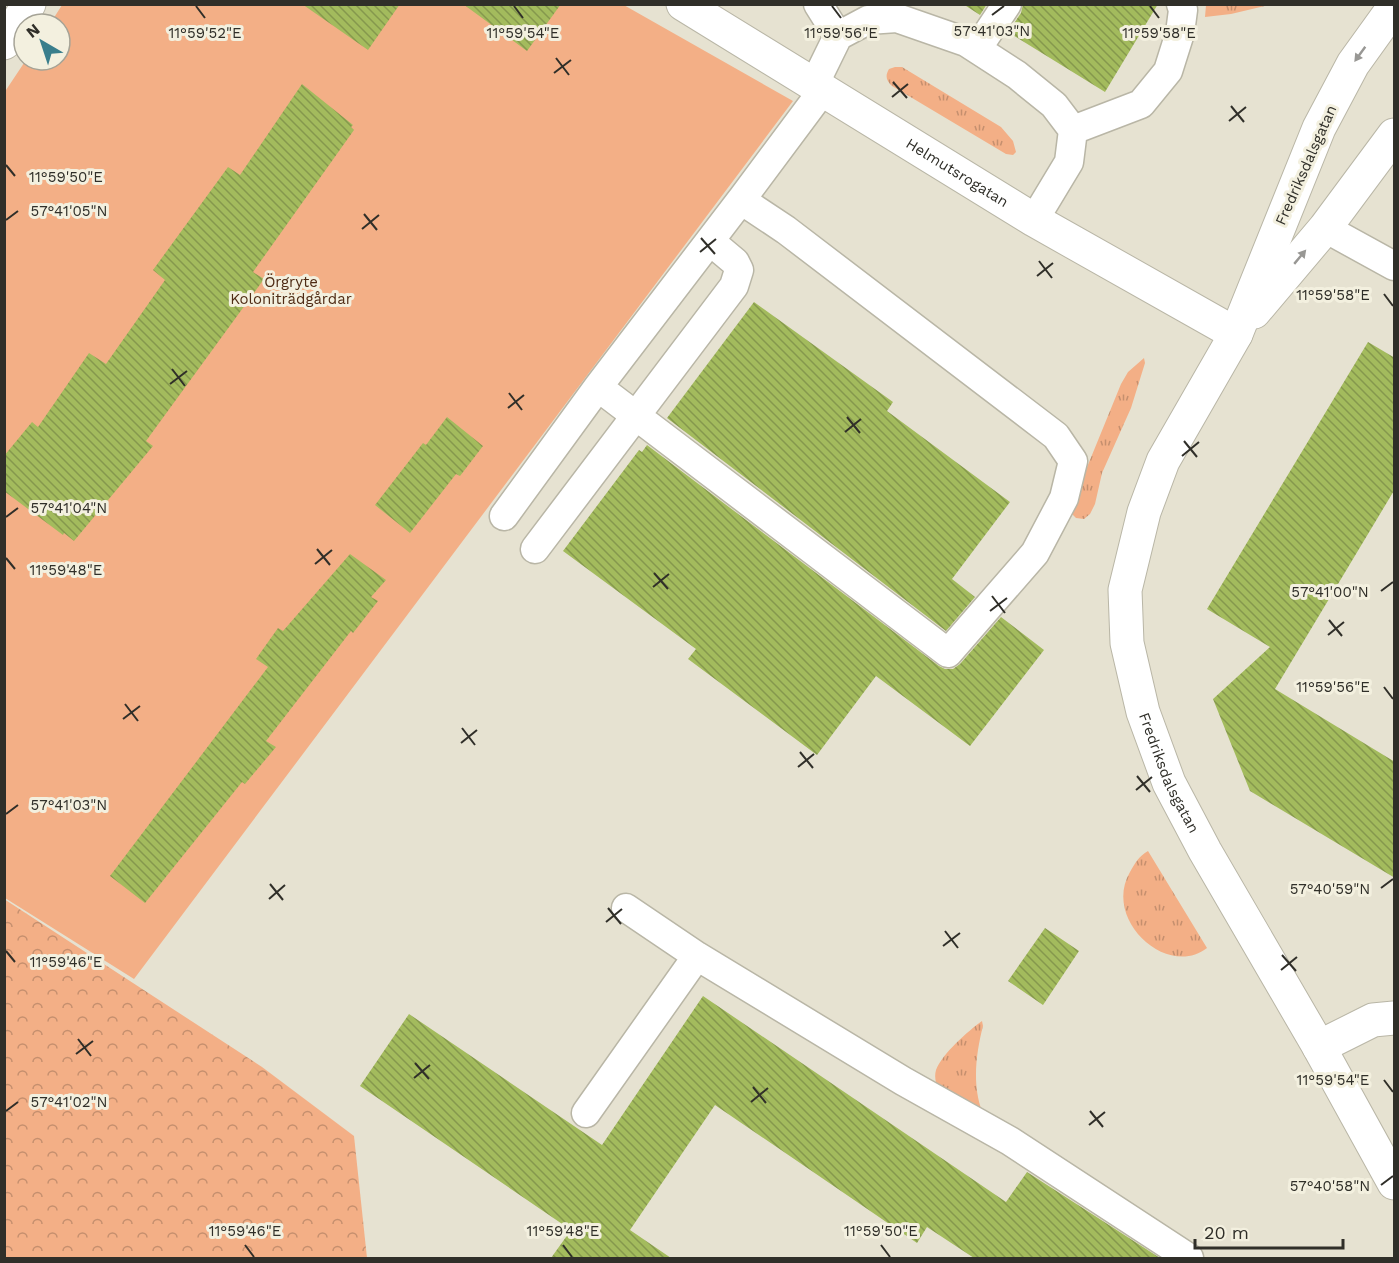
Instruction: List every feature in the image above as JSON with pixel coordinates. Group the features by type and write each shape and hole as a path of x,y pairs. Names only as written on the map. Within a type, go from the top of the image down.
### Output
{"street":[{"path":"4,44 29,4"},
{"name":"Helmutsrogatan","path":"694,7 818,88 1034,220 1236,334"},
{"name":"Fredriksdalsgatan","path":"1395,7 1353,64 1319,128 1236,334 1163,461 1144,512 1125,590 1127,643 1143,712 1169,783 1204,852 1395,1183"},
{"name":"Fredriksdalsgatan","path":"1236,334 1325,228 1395,135"},
{"path":"1318,1047 1373,1020 1395,1018"}],"lane":[{"path":"818,4 838,36"},
{"path":"977,49 1007,4"},
{"path":"1073,130 1141,104 1168,71 1180,33 1183,10 1181,4"},
{"path":"504,516 598,387 741,200 818,88 838,36 868,20 897,18 966,42 1017,75 1054,105 1073,130 1069,162 1034,220"},
{"path":"598,387 948,653 1035,553 1064,498 1073,461 1056,436 795,237 741,200"},
{"path":"1325,228 1395,266"},
{"path":"535,549 734,286 739,270 735,262 710,241"},
{"path":"626,908 697,956 903,1082 1010,1141 1189,1258"},
{"path":"586,1113 697,956"}],"green space":[{"name":"Örgryte Koloniträdgårdar","path":"622,4 793,101 134,979 5,898 4,93 18,72 72,72 72,12 58,12 62,5"},
{"path":"1206,5 1269,5 1231,14 1205,17"},
{"path":"902,67 1001,127 1013,141 1016,152 1013,155 1006,154 892,86 887,80 887,74 889,69"},
{"path":"1144,358 1145,363 1131,408 1102,473 1095,504 1090,514 1084,519 1076,518 1072,514 1072,504 1121,384 1128,372"},
{"path":"1148,851 1207,948 1191,956 1175,956 1158,950 1143,940 1132,925 1125,908 1124,890 1130,872 1140,857"},
{"path":"4,899 262,1067 354,1136 367,1258 5,1258"},
{"path":"982,1021 976,1080 982,1111 938,1089 935,1075 939,1064 950,1050"}],"building":[{"path":"302,4 400,4 368,50"},
{"path":"463,4 561,4 527,51"},
{"path":"963,4 987,4 980,15"},
{"path":"1023,4 1158,4 1105,92 1008,32 1021,13"},
{"path":"302,84 353,125 351,127 354,130 253,272 264,279 146,441 153,446 74,541 4,491 4,456 32,422 38,427 89,353 106,364 165,280 153,270 228,167 240,175"},
{"path":"754,302 893,402 887,411 1010,502 952,579 975,597 946,631 667,418"},
{"path":"1368,342 1395,358 1395,489 1275,689 1395,762 1395,878 1250,791 1213,699 1270,647 1207,609"},
{"path":"447,417 483,446 460,476 456,474 410,533 375,505 423,443 426,445"},
{"path":"647,445 939,666 953,669 960,664 1001,617 1044,650 970,746 876,676 817,755 688,659 696,649 563,551 639,450 642,452"},
{"path":"350,554 386,580 371,597 378,601 353,633 351,631 266,741 276,747 245,784 242,782 145,903 110,876 268,667 256,659 278,628 283,631"},
{"path":"1045,928 1079,951 1043,1005 1008,981"},
{"path":"703,996 1006,1202 1027,1172 1160,1258 974,1258 927,1227 917,1243 715,1105 630,1230 671,1258 551,1258 571,1230 360,1086 409,1014 602,1145"}]}
